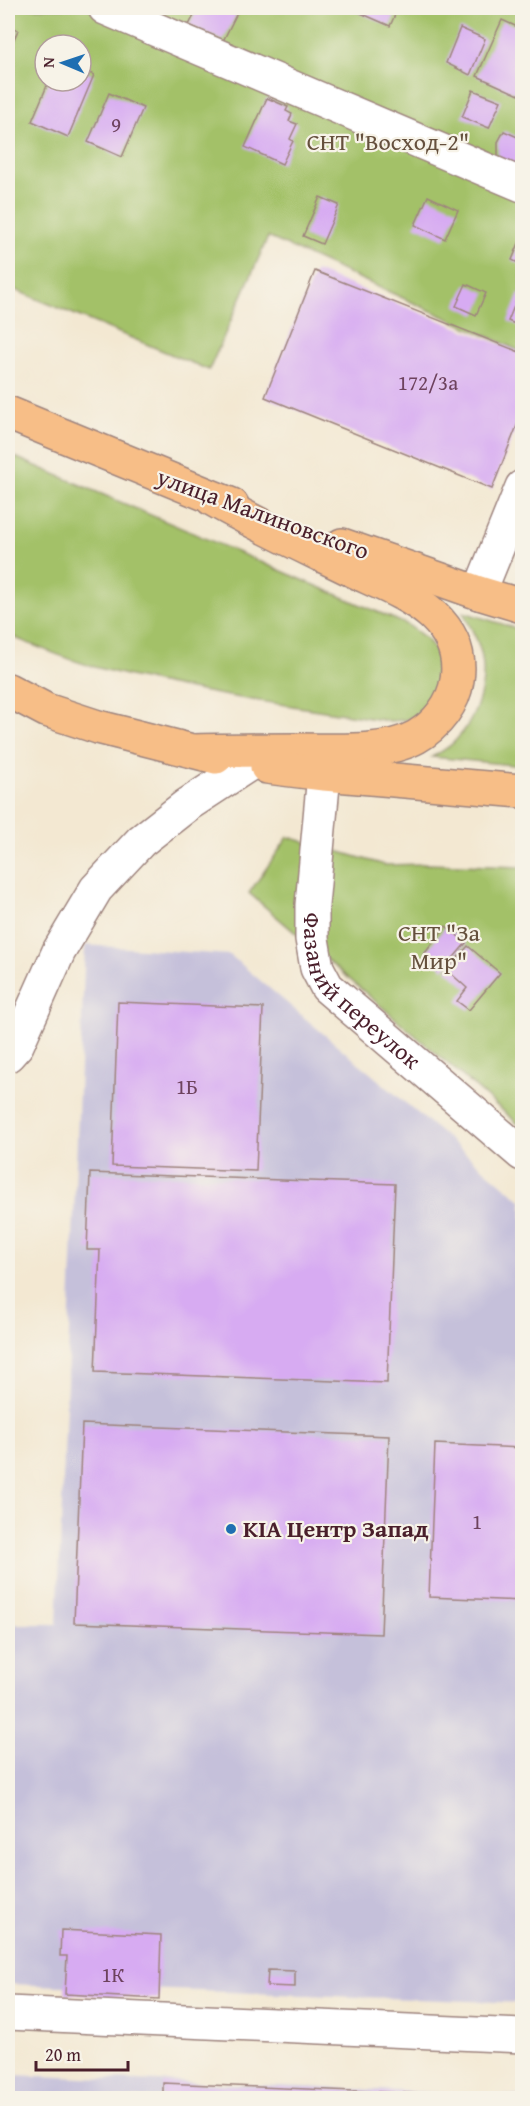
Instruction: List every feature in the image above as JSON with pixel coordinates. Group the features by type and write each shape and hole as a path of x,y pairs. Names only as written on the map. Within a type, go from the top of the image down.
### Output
{"highway":[{"name":"улица Малиновского","path":"8,413 212,499 522,606"},
{"path":"195,751 357,749 396,744 416,737 434,724 446,709 456,690 459,667 451,636 432,614 401,593 250,521 212,499"},
{"path":"8,690 46,710 98,727 248,765 324,774 522,790"}],"street":[{"path":"105,8 522,185"},
{"path":"479,593 522,487"},
{"path":"8,1055 17,1045 59,951 96,890 141,841 187,805 248,765"},
{"name":"Фазаний переулок","path":"324,774 312,905 312,939 317,968 327,987 522,1154"},
{"path":"8,2013 522,2036"}],"shaded area":[{"path":"85,945 230,955 522,1201 522,2003 8,1984 8,1624 57,1624"},
{"path":"12,2075 522,2096 522,2098 11,2098"}],"green space":[{"name":"СНТ \"Восход-2\"","path":"8,8 522,8 522,352 268,237 209,370 8,287"},
{"path":"8,454 408,625 428,640 436,653 439,677 431,699 415,715 404,720 390,721 245,699 137,678 54,654 8,635"},
{"path":"463,612 522,630 522,766 432,757 450,746 463,732 480,697 482,658"},
{"name":"СНТ \"За Мир\"","path":"288,837 385,865 522,867 522,1127 249,893"}],"building":[{"path":"198,8 231,8 238,11 223,41 189,25"},
{"path":"357,8 398,8 390,26 356,11"},
{"path":"502,20 522,29 522,59 519,68 522,69 522,87 519,95 477,76"},
{"path":"8,25 18,30 8,53"},
{"path":"460,28 485,39 470,75 446,63"},
{"path":"473,90 501,101 489,128 462,117"},
{"path":"44,93 86,93 68,137 32,121"},
{"path":"109,93 143,108 122,157 88,142"},
{"path":"267,98 288,107 286,111 292,114 289,121 297,124 290,139 293,141 282,164 245,147"},
{"path":"504,131 522,139 522,174 498,163 498,142"},
{"path":"428,196 458,210 445,239 415,225"},
{"path":"320,197 339,205 322,244 303,236"},
{"path":"522,236 522,265 512,260"},
{"path":"315,271 522,353 522,413 492,489 265,397"},
{"path":"466,284 486,293 476,315 456,306"},
{"path":"519,294 522,295 522,327 508,321"},
{"path":"446,926 466,943 444,969 425,953"},
{"path":"468,946 500,973 469,1010 457,1001 467,988 447,970"},
{"path":"118,1002 263,1008 256,1171 112,1166"},
{"path":"90,1173 395,1184 387,1383 95,1372 100,1250 87,1250"},
{"name":"KIA Центр Запад","path":"82,1424 389,1436 381,1634 74,1623"},
{"path":"435,1444 522,1448 522,1601 429,1597"},
{"path":"61,1930 161,1935 159,1999 65,1994 67,1956 60,1956"},
{"path":"268,1970 295,1971 295,1987 267,1986"},
{"path":"163,2083 425,2094 425,2098 163,2098"}],"place":[{"name":"KIA Центр Запад","path":"231,1529"}]}
